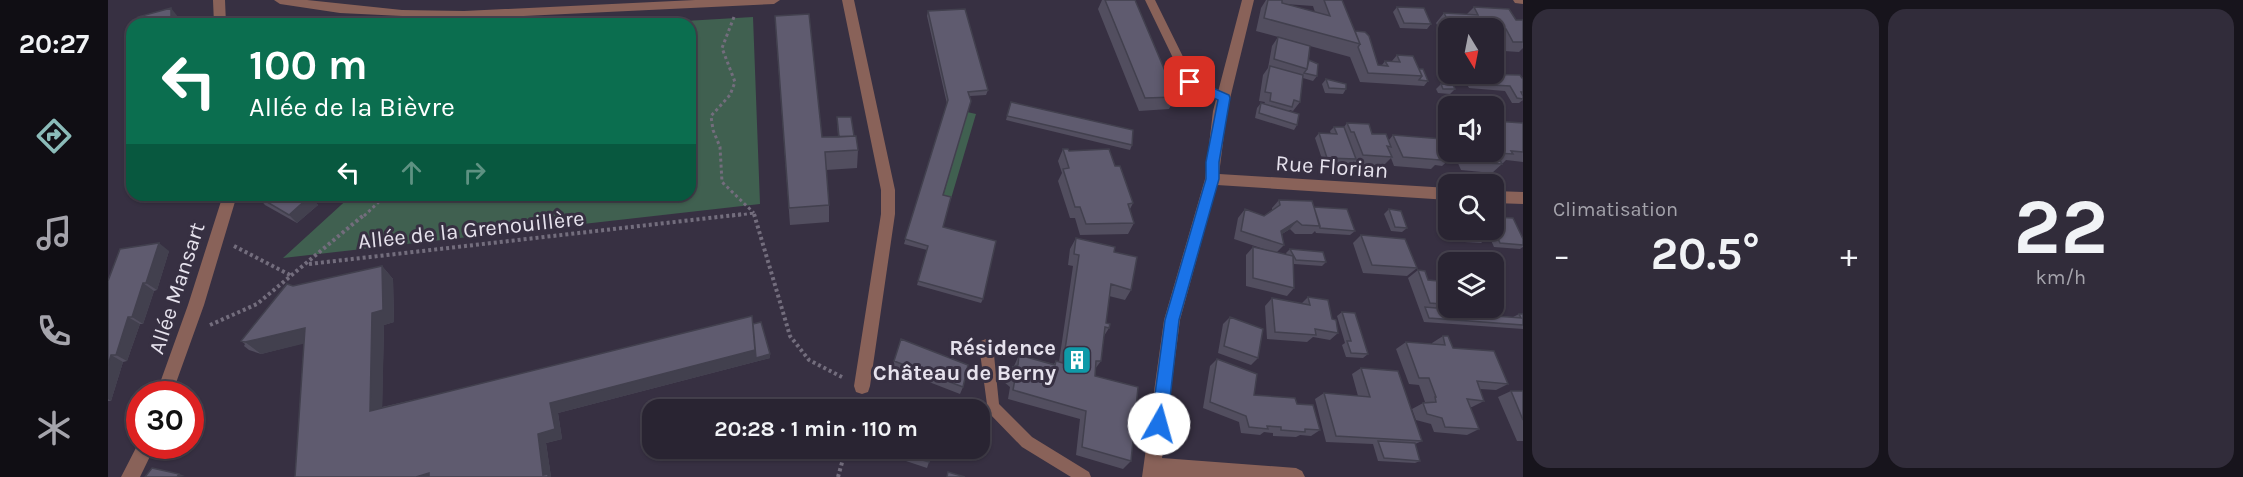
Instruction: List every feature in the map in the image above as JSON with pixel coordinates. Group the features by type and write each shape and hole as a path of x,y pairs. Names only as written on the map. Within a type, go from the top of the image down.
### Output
{"street":[{"path":"219,0 220,18"},
{"path":"280,0 370,12 450,15 774,0"},
{"path":"370,12 379,0"},
{"path":"848,0 888,190 888,214 862,386"},
{"path":"1248,0 1224,98 1212,162 1212,179 1172,320 1152,471 1296,477"},
{"path":"447,18 450,15"},
{"name":"Rue Florian","path":"1212,179 1438,193"},
{"path":"1504,197 1523,198"},
{"name":"Allée Mansart","path":"169,381 228,201"},
{"path":"130,477 139,459"}],"lane":[{"path":"1150,0 1190,82 1224,98"},
{"path":"986,345 993,407 1027,442 1084,477"}],"path":[{"path":"734,2 734,21 722,45 723,58 733,71 735,84 727,100 711,116 713,130 720,147 722,182 754,213 790,336 809,360 862,386"},
{"path":"188,328 215,325 257,304 309,264 379,201"},
{"name":"Allée de la Grenouillère","path":"309,264 754,213"},
{"path":"217,236 292,276"},
{"path":"838,477 843,459"}],"green space":[{"path":"753,17 760,204 283,258 345,201 696,201 696,20"},
{"path":"967,112 976,114 950,202 942,200"}],"building":[{"path":"1105,0 1135,0 1176,97 1145,98"},
{"path":"1268,0 1282,0 1282,3 1330,16 1324,0 1342,0 1360,44 1264,18"},
{"path":"1397,7 1424,8 1431,24 1404,23"},
{"path":"1474,7 1509,9 1516,20 1523,20 1523,42 1513,42 1504,29 1504,18 1447,18 1444,13 1478,15"},
{"path":"171,8 171,18 138,17"},
{"path":"965,9 988,90 968,92 971,101 943,195 951,197 943,227 996,241 983,299 918,281 928,246 905,239 948,100 928,11"},
{"path":"809,14 822,137 856,136 858,150 825,152 829,205 789,208 775,16"},
{"path":"1355,31 1365,32 1369,36 1378,65 1388,66 1385,61 1400,62 1397,55 1413,56 1422,76 1368,73 1358,47 1360,44"},
{"path":"1278,37 1310,46 1307,69 1274,59"},
{"path":"1309,60 1318,64 1317,76 1304,73"},
{"path":"1270,66 1303,75 1300,102 1294,100 1292,107 1270,101 1271,93 1265,92"},
{"path":"1419,69 1423,69 1428,81 1419,80 1422,76"},
{"path":"1504,75 1520,75 1523,78 1523,92 1521,92 1523,99 1517,98 1510,86 1474,84 1504,84"},
{"path":"1326,79 1346,84 1346,89 1329,88"},
{"path":"1441,84 1453,85 1455,89 1443,89"},
{"path":"1011,102 1133,130 1132,145 1007,116"},
{"path":"1261,103 1299,114 1297,125 1259,113"},
{"path":"837,117 851,117 854,136 839,137"},
{"path":"1504,122 1523,123 1523,152 1511,151 1513,154 1504,153"},
{"path":"1347,123 1369,124 1372,134 1386,134 1391,147 1387,146 1392,157 1363,155 1354,132 1351,132"},
{"path":"1334,127 1344,127 1356,159 1327,158 1319,133 1337,134"},
{"path":"1393,135 1438,139 1438,160 1403,157"},
{"path":"1063,149 1069,151 1109,149 1115,166 1120,166 1133,203 1128,204 1134,223 1086,224 1080,207 1075,207 1063,169 1069,168"},
{"path":"1471,162 1501,162 1502,164"},
{"path":"1279,200 1312,201 1320,226 1302,225 1297,221 1281,231 1284,245 1241,231 1245,209 1264,216 1280,205"},
{"path":"265,201 304,201 289,215"},
{"path":"1314,207 1347,209 1355,231 1320,228"},
{"path":"1389,209 1401,211 1407,228 1395,227"},
{"path":"1504,218 1513,218 1523,239 1523,245 1500,243 1499,240 1504,240"},
{"path":"1361,235 1405,239 1417,268 1372,265"},
{"name":"Résidence Château de Berny","path":"1076,238 1115,247 1114,252 1137,257 1131,290 1111,284 1106,323 1110,324 1109,328 1105,327 1101,361 1096,361 1095,376 1138,387 1131,461 1082,447 1086,411 1013,390 1015,379 1009,373 1010,368 1018,365 1019,355 1055,365 1056,361 1063,363 1079,255 1074,254"},
{"path":"159,243 132,317 128,317 116,355 111,355 108,365 108,281 120,249"},
{"path":"1253,247 1293,256 1294,288 1253,278"},
{"path":"1290,249 1323,252 1326,262 1296,260"},
{"path":"382,266 383,310 372,313 370,411 752,316 755,350 550,403 555,429 538,434 543,475 548,474 548,477 429,477 429,473 416,477 295,477 305,328 241,341 287,284 293,286"},
{"path":"1418,270 1425,271 1428,280 1438,281 1438,304 1430,303"},
{"path":"1308,297 1328,300 1332,319 1336,320 1338,333 1315,329 1316,335 1275,332 1272,298 1310,305"},
{"path":"1438,306 1438,318 1521,318 1519,314 1523,314 1523,325 1429,318 1425,307"},
{"path":"1342,312 1355,313 1368,354 1351,353 1347,341 1351,341"},
{"path":"1230,317 1263,329 1258,358 1224,346"},
{"path":"761,322 770,354 756,358 753,324"},
{"path":"1443,336 1448,336 1453,348 1494,351 1508,384 1477,381 1484,401 1467,399 1479,429 1445,427 1442,418 1427,414 1423,403 1436,402 1436,397 1429,378 1419,378 1406,342 1445,345"},
{"path":"901,339 968,365 963,387 894,361"},
{"path":"1217,359 1257,374 1254,395 1295,398 1297,404 1313,405 1320,430 1305,429 1305,432 1281,430 1281,427 1267,426 1268,429 1249,427 1246,416 1210,402"},
{"path":"1361,368 1398,371 1422,441 1336,436 1324,393 1370,397"},
{"path":"1511,391 1523,391 1523,420"},
{"path":"1378,441 1415,443 1420,461 1384,458"},
{"path":"152,468 179,474 177,477 145,477"},
{"path":"948,472 965,477 947,477"}],"place":[{"name":"Résidence Château de Berny","path":"1077,360"}],"route":[{"path":"1159,424 1172,320 1212,179 1212,162 1224,98 1190,82"}]}
